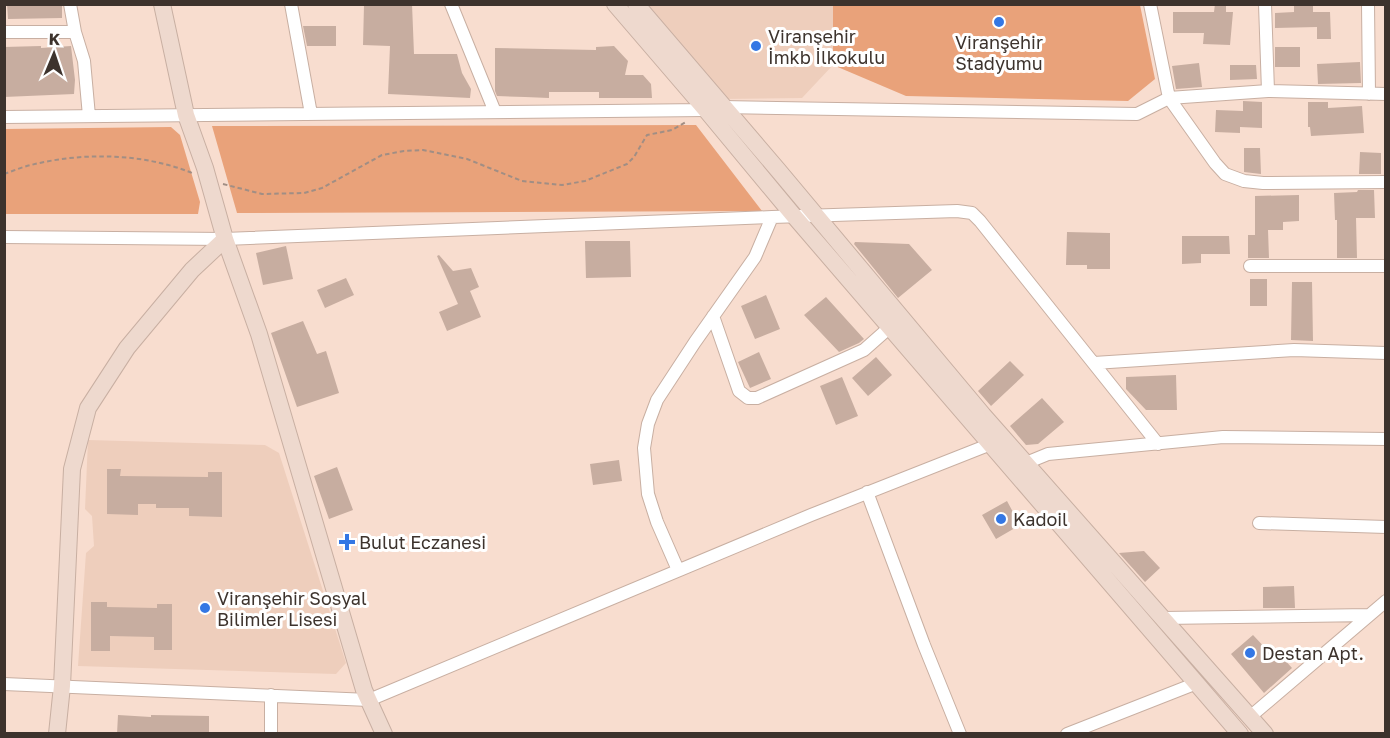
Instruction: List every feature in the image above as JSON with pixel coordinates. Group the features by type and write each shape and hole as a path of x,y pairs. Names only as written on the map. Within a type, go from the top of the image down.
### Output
{"street":[{"path":"70,4 75,32 84,61 89,116"},
{"path":"162,4 186,115 225,239 259,334 369,700 384,734"},
{"path":"291,4 311,114"},
{"path":"451,4 495,112"},
{"path":"615,4 816,215 983,415 1265,734"},
{"path":"636,4 794,216 1240,734"},
{"path":"1150,4 1169,99 1215,163 1226,174 1244,181 1263,183 1386,182"},
{"path":"1265,4 1268,91"},
{"path":"1368,4 1369,94"},
{"path":"4,32 75,32"},
{"path":"4,117 714,108 1137,114 1169,99 1268,91 1386,94"},
{"path":"4,237 225,239 816,215 972,213 1158,444"},
{"path":"678,570 657,522 648,494 644,448 648,424 657,400 755,257 772,217"},
{"path":"57,734 62,686 72,469 88,408 134,340 192,270 225,239"},
{"path":"1250,266 1386,266"},
{"path":"713,316 739,391 748,398 757,398 864,350 890,327"},
{"path":"1094,363 1294,350 1386,353"},
{"path":"1026,463 1048,454 1223,437 1386,440"},
{"path":"4,684 369,700 867,492 991,444"},
{"path":"867,492 960,734"},
{"path":"1260,523 1386,527"},
{"path":"1251,716 1386,601"},
{"path":"1163,618 1369,615"},
{"path":"1067,734 1197,683"},
{"path":"271,695 271,734"}],"path":[{"path":"4,174 30,165 92,157 149,161 182,169 240,190 262,194 304,193 322,188 382,155 423,150 467,159 522,181 562,185 585,181 627,164 634,158 647,135 672,130 714,108"}],"shaded area":[{"name":"Viranşehir İmkb İlkokulu","path":"644,5 833,5 833,65 802,98 722,99"},
{"path":"833,5 1140,5 1155,79 1128,101 906,96 833,65"},
{"path":"696,125 762,211 237,213 212,126"},
{"path":"171,127 180,135 200,202 198,214 5,214 5,129"},
{"name":"Viranşehir Sosyal Bilimler Lisesi","path":"88,440 265,445 279,453 346,663 336,674 78,666 86,553 94,546 92,516 85,509"}],"building":[{"path":"7,4 62,4 62,18 8,19"},
{"path":"412,4 414,54 457,54 462,73 471,89 470,98 388,94 390,46 363,45 364,5"},
{"path":"1215,4 1226,4 1226,12 1233,12 1230,45 1203,44 1204,33 1173,33 1173,12 1214,12"},
{"path":"1294,4 1313,4 1313,12 1330,12 1331,39 1317,39 1317,27 1275,28 1275,13 1294,12"},
{"path":"303,26 336,26 336,46 307,46"},
{"path":"41,46 41,48 71,46 75,80 74,94 4,97 4,47"},
{"path":"614,46 628,61 625,75 643,75 651,84 652,98 599,98 599,92 549,92 549,98 497,96 495,48 596,50 596,47"},
{"path":"1275,47 1300,47 1300,67 1275,67"},
{"path":"1360,62 1361,83 1318,84 1317,64"},
{"path":"1199,63 1202,87 1176,89 1172,66"},
{"path":"1230,65 1256,65 1257,79 1230,80"},
{"path":"1243,101 1262,102 1262,128 1240,127 1240,133 1215,132 1216,110 1243,111"},
{"path":"1308,102 1328,102 1328,108 1362,106 1364,133 1311,136 1310,127 1308,127"},
{"path":"1244,148 1260,148 1261,174 1244,172"},
{"path":"1360,152 1381,153 1381,174 1359,174"},
{"path":"1358,190 1374,190 1375,218 1356,218 1357,258 1337,258 1334,193 1357,192"},
{"path":"1299,195 1299,221 1283,222 1283,230 1268,230 1269,258 1248,258 1248,235 1255,235 1255,196"},
{"path":"1067,232 1110,233 1110,269 1087,269 1087,265 1066,265"},
{"path":"1182,236 1229,236 1230,254 1201,254 1201,263 1182,264"},
{"path":"585,241 630,241 631,277 586,278"},
{"path":"855,242 909,244 932,270 898,298 854,244"},
{"path":"286,246 293,279 263,285 256,253"},
{"path":"439,255 453,271 471,268 479,287 470,291 481,317 447,331 439,312 458,304 437,256"},
{"path":"346,278 354,295 325,308 317,290"},
{"path":"1250,279 1267,279 1267,306 1250,306"},
{"path":"1292,282 1312,282 1313,341 1291,340"},
{"path":"766,295 780,329 755,339 741,306"},
{"path":"826,297 864,339 839,352 804,315"},
{"path":"303,321 317,354 326,351 339,393 297,407 271,333"},
{"path":"759,352 771,379 750,388 738,362"},
{"path":"876,357 892,375 868,396 852,378"},
{"path":"1010,361 1024,375 991,406 978,391"},
{"path":"1176,375 1177,410 1146,410 1126,389 1126,377"},
{"path":"842,377 858,416 836,425 820,386"},
{"path":"1042,398 1064,422 1038,444 1026,445 1010,426"},
{"path":"619,460 622,481 593,485 590,464"},
{"path":"337,467 353,510 329,519 314,476"},
{"path":"107,469 121,469 120,476 208,477 208,472 222,472 222,517 189,516 189,508 156,508 156,504 138,504 138,515 107,514"},
{"path":"1007,501 1020,525 996,539 982,515"},
{"path":"1144,551 1160,568 1145,582 1119,553"},
{"path":"1294,586 1295,608 1263,608 1263,587"},
{"path":"91,602 107,602 107,607 157,608 157,604 172,604 172,650 154,650 154,637 110,636 110,651 91,651"},
{"path":"1253,635 1269,652 1274,648 1292,668 1264,693 1231,654"},
{"path":"118,715 209,716 209,734 117,734"}],"place":[{"name":"Viranşehir Stadyumu","path":"999,22"},
{"name":"Viranşehir İmkb İlkokulu","path":"756,46"},
{"name":"Kadoil","path":"1001,519"},
{"name":"Bulut Eczanesi","path":"347,542"},
{"name":"Viranşehir Sosyal Bilimler Lisesi","path":"205,608"},
{"name":"Destan Apt.","path":"1250,653"}]}
